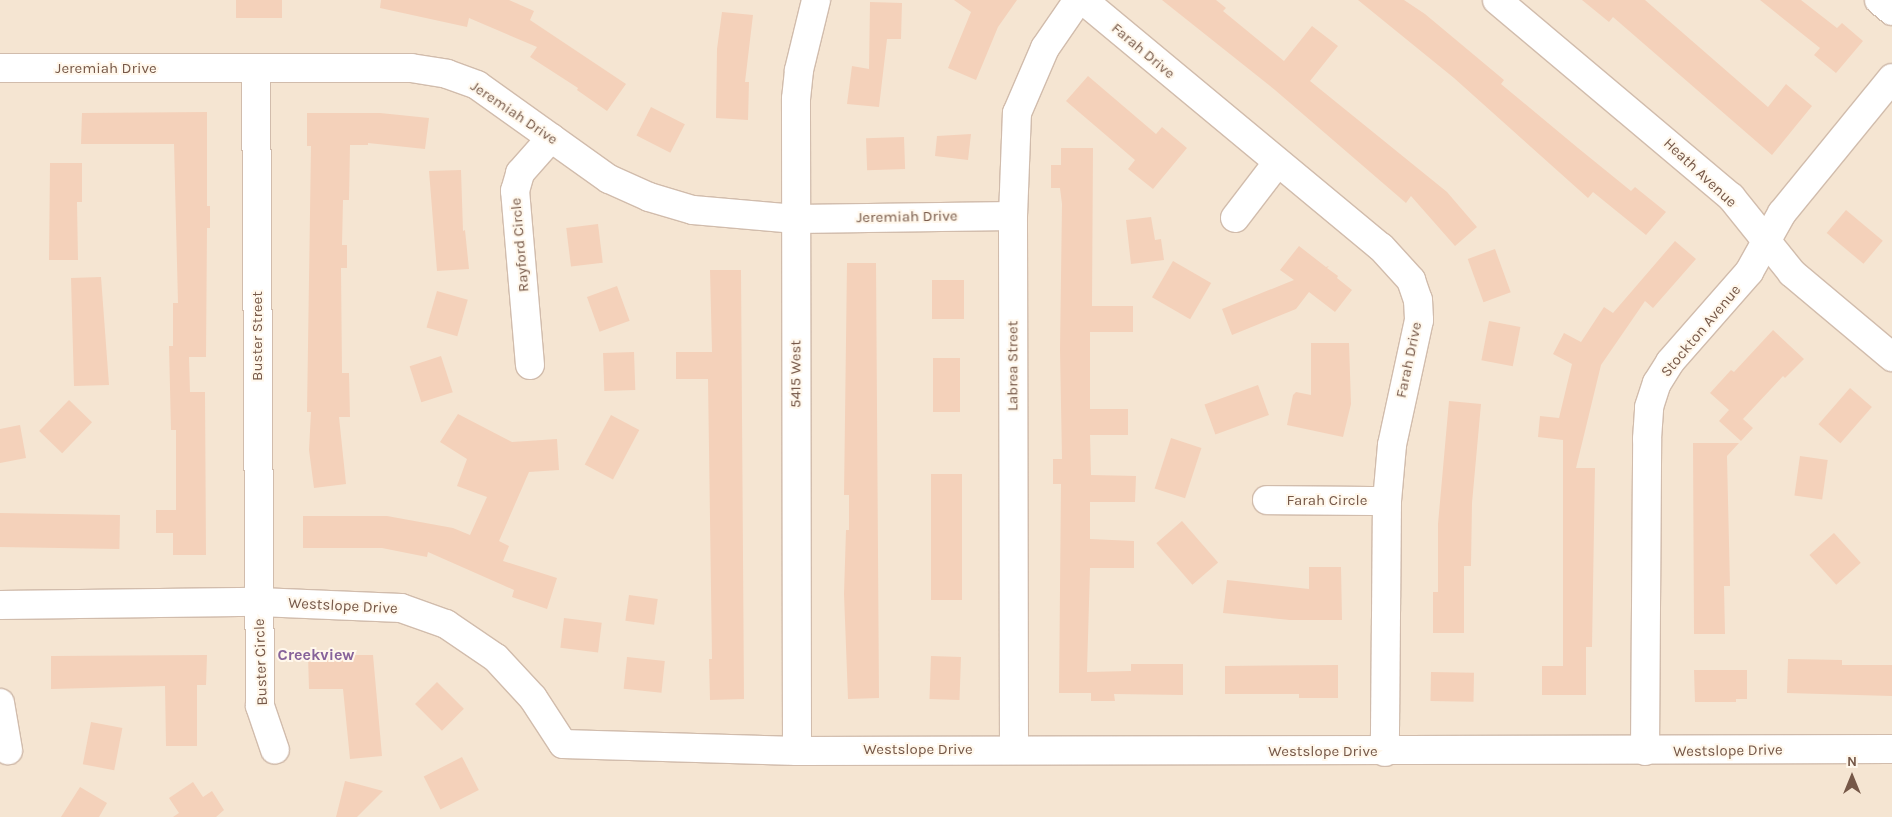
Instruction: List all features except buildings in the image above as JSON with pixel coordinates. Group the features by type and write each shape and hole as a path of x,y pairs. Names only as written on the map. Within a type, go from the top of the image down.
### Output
{"street":[{"name":"5415 West","path":"797,751 796,219 798,80 816,0"},
{"name":"Labrea Street","path":"1014,749 1013,216 1017,113 1045,48 1078,0"},
{"name":"Farah Drive","path":"1083,0 1380,247 1411,280 1418,300 1413,350 1392,445 1387,501 1385,752"},
{"name":"Heath Avenue","path":"1497,0 1705,174 1731,198 1792,273 1892,356"},
{"path":"1879,0 1892,11"},
{"name":"Jeremiah Drive","path":"0,68 411,68 448,74 478,86 609,178 650,198 693,210 796,219 1013,216"},
{"name":"Buster Street","path":"256,69 259,602"},
{"name":"Stockton Avenue","path":"1645,752 1649,407 1658,383 1670,362 1749,272 1782,213 1892,78"},
{"name":"Rayford Circle","path":"530,365 516,191 520,173 551,138"},
{"path":"1235,218 1277,163"},
{"name":"Farah Circle","path":"1267,500 1387,501"},
{"name":"Westslope Drive","path":"0,605 259,602 401,608 446,624 496,658 533,698 563,744 797,751 1014,749 1645,752 1892,749"},
{"name":"Buster Circle","path":"259,602 260,706 275,750"},
{"path":"0,703 8,750"}],"shaded area":[{"path":"0,0 1892,0 1892,817 0,817"}],"district":[{"name":"Creekview","path":"316,655"}]}
